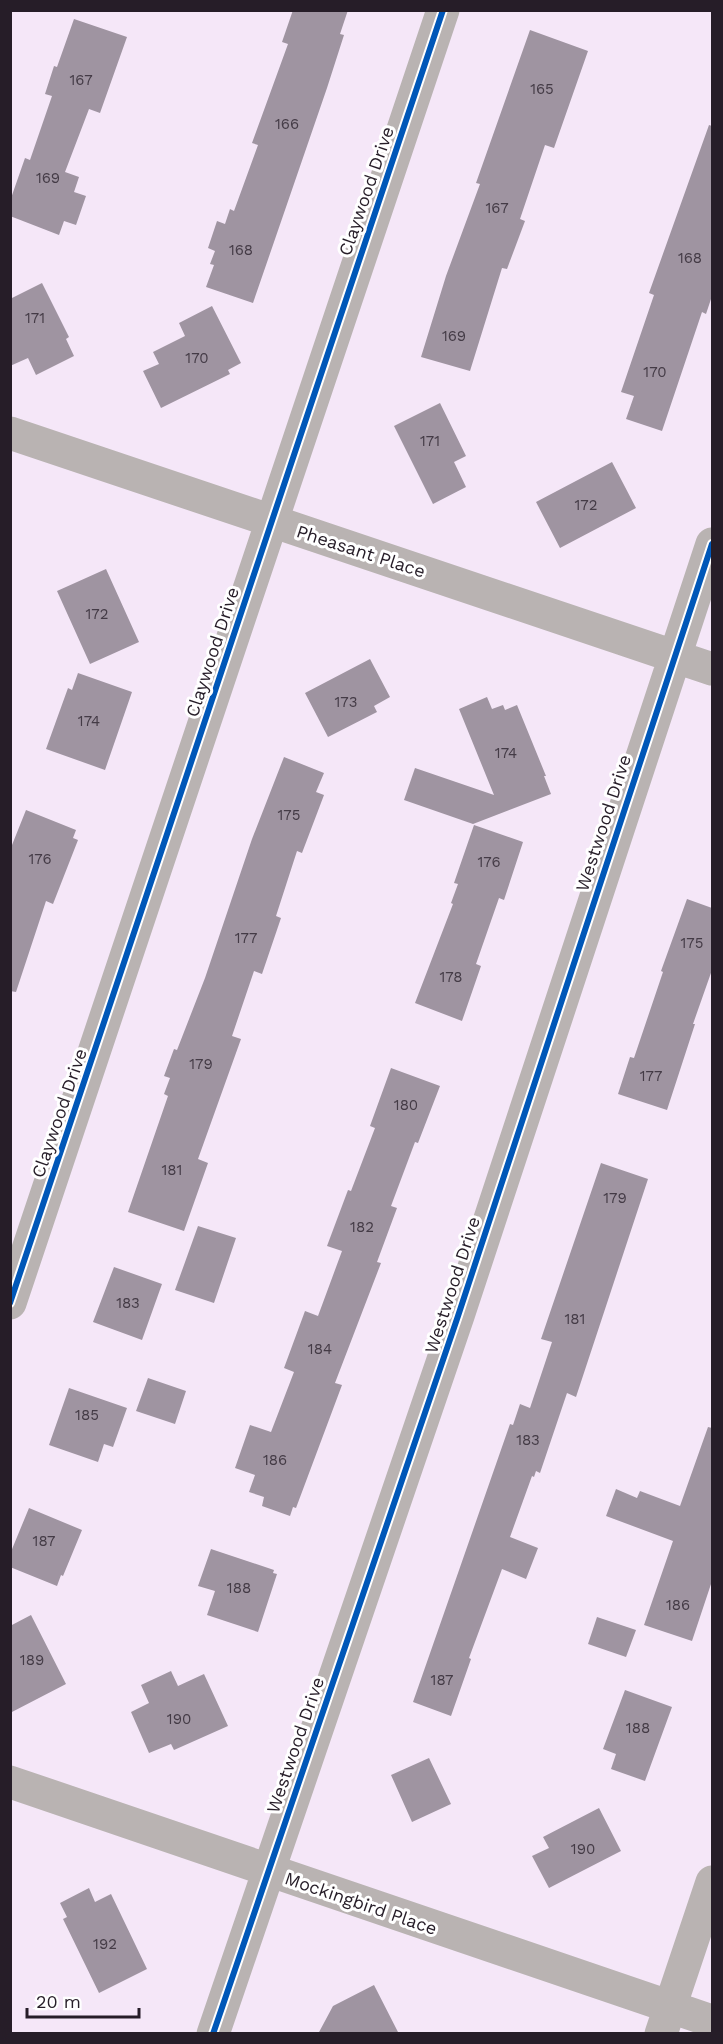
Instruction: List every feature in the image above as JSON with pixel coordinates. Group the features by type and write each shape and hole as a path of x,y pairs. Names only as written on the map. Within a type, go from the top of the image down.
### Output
{"street":[{"name":"Claywood Drive","path":"10,1303 443,10"},
{"name":"Pheasant Place","path":"10,433 712,669"},
{"name":"Westwood Drive","path":"213,2034 458,1316 712,544"},
{"name":"Mockingbird Place","path":"10,1782 267,1871 666,2020 712,2021"},
{"path":"666,2020 712,1882"}],"building":[{"path":"293,10 348,10 340,34 344,35 327,88 253,303 206,287 214,265 210,264 215,251 208,248 217,221 225,224 230,209 234,211 258,145 252,143 288,44 282,42"},
{"path":"74,19 127,37 100,113 89,109 65,172 79,177 74,192 86,196 76,225 64,221 59,235 10,216 10,201 25,158 30,160 52,96 45,94"},
{"path":"530,30 588,51 554,148 545,145 520,219 525,221 507,269 502,268 470,371 421,357 446,276 480,184 476,183"},
{"path":"709,125 712,126 712,296 706,314 702,312 662,431 626,419 634,396 621,392 654,295 649,293"},
{"path":"42,283 69,337 66,339 74,356 36,375 28,358 10,366 10,299"},
{"path":"212,306 241,363 228,370 230,374 161,408 143,371 159,364 153,352 185,336 179,323"},
{"path":"440,403 466,456 454,462 466,487 433,504 394,426"},
{"path":"612,462 636,508 560,548 536,502"},
{"path":"106,569 139,642 90,664 57,591"},
{"path":"370,659 390,697 374,706 377,712 328,737 305,693"},
{"path":"78,673 132,692 105,770 46,749 68,688 72,690"},
{"path":"487,697 492,709 503,705 505,710 517,705 551,794 473,824 404,800 415,768 494,795 459,709"},
{"path":"284,757 324,773 316,792 324,795 302,853 297,851 276,916 281,918 262,974 254,971 232,1036 241,1039 198,1159 208,1163 184,1231 128,1212 168,1096 164,1094 170,1078 164,1076 174,1049 177,1050 205,978 252,839"},
{"path":"26,810 76,830 73,838 78,840 53,904 46,901 16,992 10,991 10,850"},
{"path":"474,825 523,842 504,900 499,898 476,964 481,966 462,1021 415,1003 453,904 451,903 458,884 454,883"},
{"path":"687,899 712,908 712,970 667,1110 618,1094 630,1057 634,1058 663,972 661,971"},
{"path":"391,1068 440,1086 418,1143 415,1142 391,1206 397,1208 377,1262 381,1263 335,1383 342,1385 296,1508 293,1507 290,1516 262,1506 264,1497 249,1492 255,1475 235,1468 250,1425 271,1432 294,1372 284,1368 305,1311 318,1316 342,1251 327,1246 375,1128 370,1126"},
{"path":"601,1163 648,1179 576,1397 567,1393 540,1473 536,1471 534,1477 532,1476 510,1537 538,1548 526,1579 502,1569 469,1658 471,1659 451,1716 413,1702 510,1424 513,1425 520,1404 530,1408 552,1342 541,1339"},
{"path":"198,1226 236,1238 214,1303 175,1290"},
{"path":"114,1267 162,1284 142,1340 93,1322"},
{"path":"148,1378 186,1391 175,1424 136,1411"},
{"path":"69,1388 127,1408 113,1447 104,1444 98,1462 49,1445"},
{"path":"708,1427 712,1428 712,1581 692,1641 644,1625 673,1541 606,1516 616,1489 637,1498 640,1491 680,1506"},
{"path":"29,1508 82,1530 57,1586 10,1567 10,1554"},
{"path":"211,1549 274,1570 273,1573 277,1574 258,1632 207,1615 215,1591 198,1586"},
{"path":"31,1615 66,1684 10,1713 10,1626"},
{"path":"597,1617 636,1630 626,1657 588,1644"},
{"path":"171,1671 178,1686 204,1674 228,1726 174,1750 171,1744 149,1753 131,1712 149,1703 141,1685"},
{"path":"625,1690 672,1707 645,1781 611,1769 616,1754 603,1749"},
{"path":"429,1758 451,1804 412,1822 391,1775"},
{"path":"599,1808 621,1851 549,1888 532,1856 549,1848 543,1837"},
{"path":"89,1888 95,1902 111,1894 147,1969 99,1993 63,1919 67,1917 60,1903"},
{"path":"374,1985 399,2034 318,2034 333,2006"}],"cycle path":[{"path":"10,1303 443,10"},
{"path":"213,2034 458,1316 712,544"}]}
